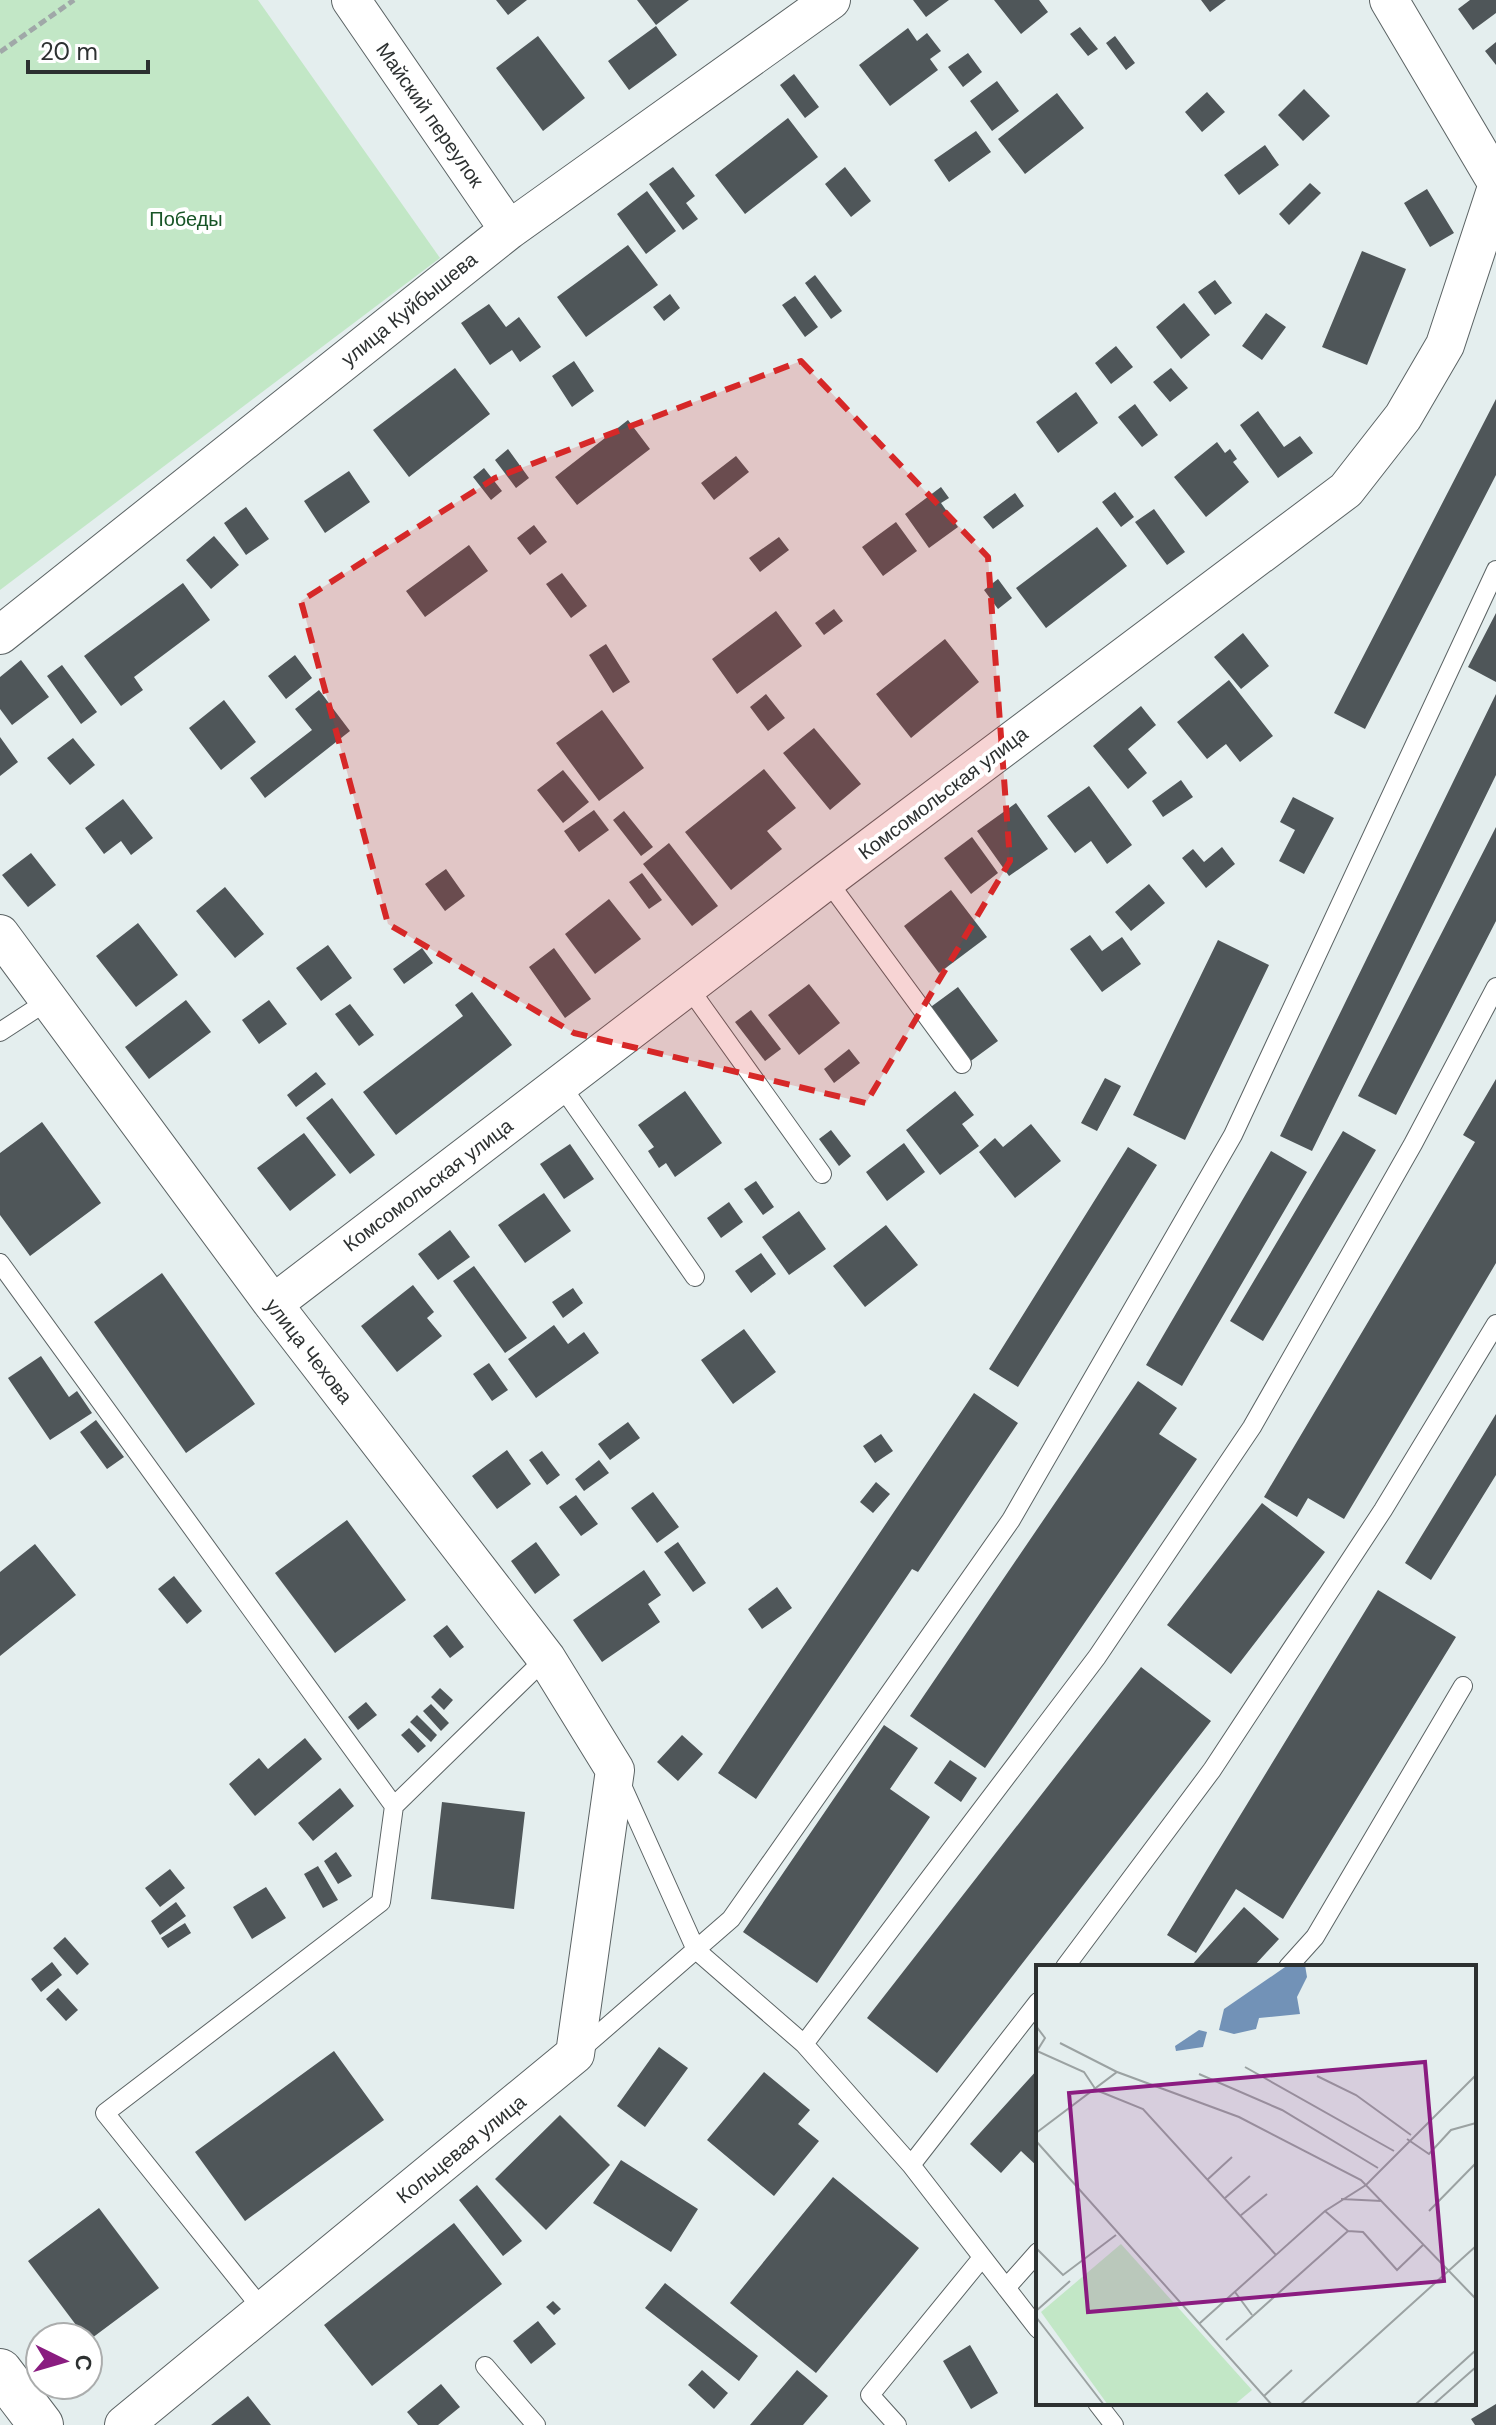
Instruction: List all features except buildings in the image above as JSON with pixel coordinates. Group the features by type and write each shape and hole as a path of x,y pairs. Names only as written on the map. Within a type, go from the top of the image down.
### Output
{"street":[{"name":"Майский переулок","path":"351,0 509,230"},
{"name":"улица Куйбышева","path":"0,635 509,230 831,0"},
{"path":"1389,0 1496,181"},
{"name":"Комсомольская улица","path":"273,1304 827,880 1346,490 1403,417 1445,345 1496,190"},
{"name":"улица Чехова","path":"0,934 273,1304 546,1658 615,1770"},
{"path":"575,2054 615,1770"},
{"name":"Кольцевая улица","path":"124,2425 575,2054"},
{"path":"0,2371 41,2425"}],"lane":[{"path":"575,2054 731,1919 1011,1520 1233,1135 1496,570"},
{"path":"827,880 962,1064"},
{"path":"804,2044 1097,1657 1252,1427 1413,1144 1496,987"},
{"path":"689,988 822,1174"},
{"path":"0,1032 49,1000"},
{"path":"560,1084 695,1277"},
{"path":"0,1263 394,1806"},
{"path":"1066,1965 1212,1770 1383,1510 1496,1324"},
{"path":"263,2310 105,2113 381,1902 394,1806 546,1658"},
{"path":"1290,1965 1315,1937 1463,1686"},
{"path":"615,1770 696,1950 804,2044 911,2165 1036,2326"},
{"path":"911,2165 1036,2005"},
{"path":"1006,2288 1036,2254"},
{"path":"897,2425 870,2395 981,2259"},
{"path":"485,2366 536,2425"},
{"path":"1099,2405 1114,2425"}],"path":[{"path":"0,52 74,0"}],"highlighted area":[{"path":"801,361 988,557 1010,861 866,1103 574,1033 388,924 301,601 495,478"}],"green space":[{"name":"Победы","path":"0,0 258,0 440,258 0,590"}]}
